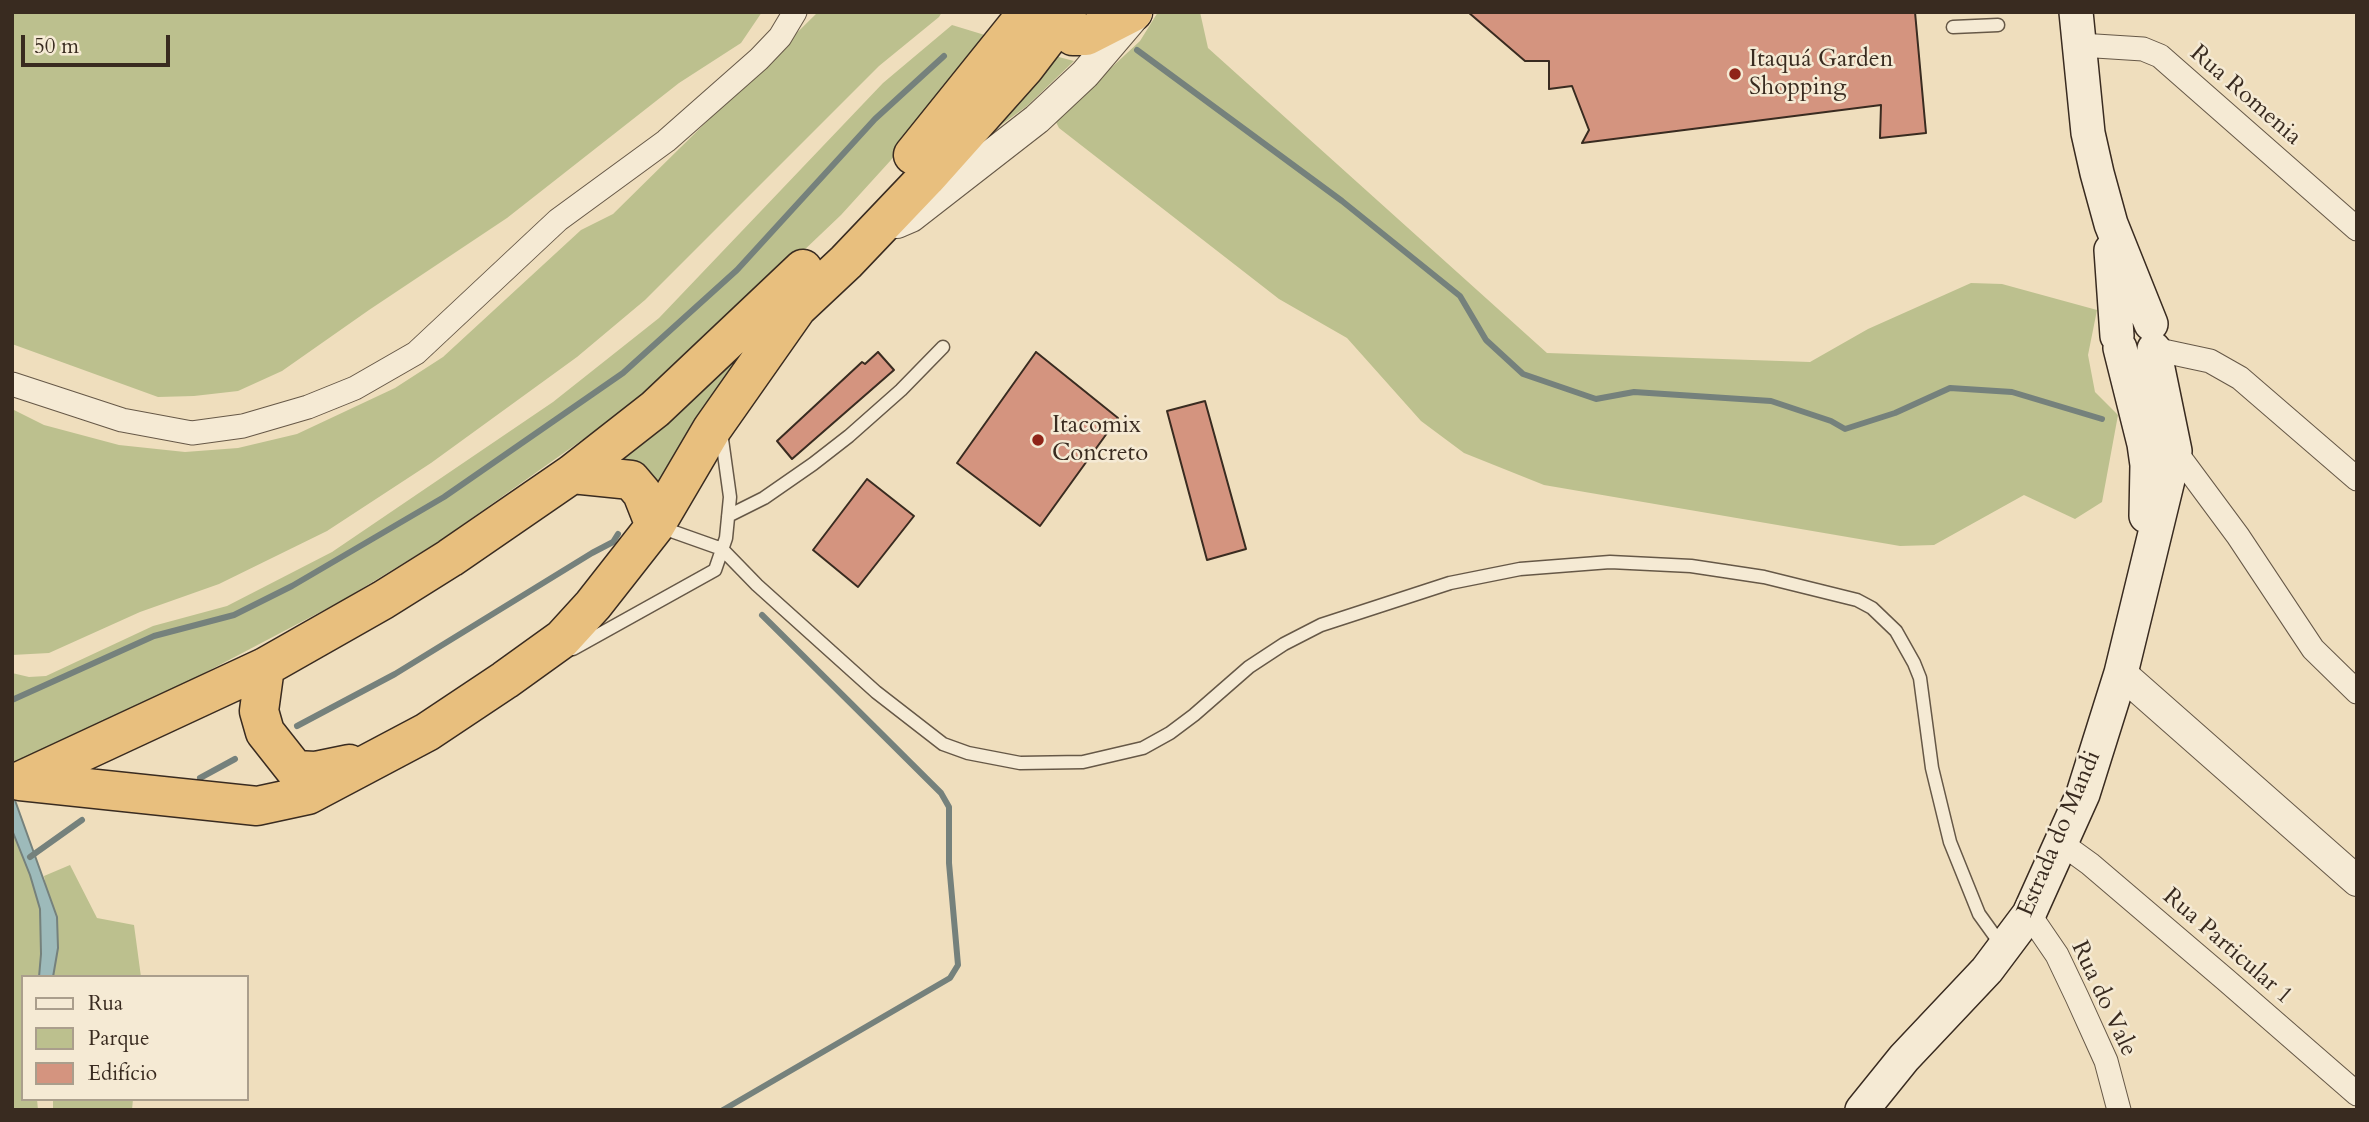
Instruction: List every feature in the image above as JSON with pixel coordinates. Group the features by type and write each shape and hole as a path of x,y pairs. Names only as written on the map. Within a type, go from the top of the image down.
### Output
{"highway":[{"path":"1053,15 1073,36 1086,36 1135,12"},
{"path":"16,783 257,806 308,795 427,732 562,639 593,605 655,526 719,418 797,308 871,236 1025,67 1053,15"},
{"path":"16,783 265,667 405,586 572,474 655,409 827,246 1053,15"},
{"path":"572,474 631,480 642,494 655,526"},
{"path":"265,667 259,711 265,732 295,770 315,771 373,760"}],"main road":[{"name":"Estrada do Mandi","path":"1862,1110 1905,1058 2004,949 2029,914 2082,794 2121,673 2175,451 2152,336 2111,224 2088,134 2076,12"},
{"name":"Estrada do Mandi","path":"2111,224 2118,342 2139,419 2147,465 2143,588"},
{"path":"2118,342 2122,325 2127,320 2140,318 2152,336"}],"street":[{"path":"12,384 122,420 192,433 243,426 308,407 355,388 416,353 558,220 666,141 759,59 780,37 795,12"},
{"path":"871,236 911,217 1037,119 1085,74 1135,12"},
{"name":"Rua Romenia","path":"2080,46 2143,49 2160,56 2357,229"},
{"path":"2152,336 2210,361 2240,378 2357,479"},
{"path":"2175,451 2238,536 2313,649 2357,692"},
{"path":"2121,673 2357,881"},
{"name":"Rua Particular 1","path":"2061,843 2357,1094"},
{"name":"Rua do Vale","path":"2029,914 2057,955 2106,1060 2119,1110"}],"lane":[{"path":"1953,27 1998,25"},
{"path":"728,516 764,498 849,436 901,390 943,347"},
{"path":"453,715 716,570 730,497 719,418"},
{"path":"655,526 722,549 757,585 876,692 943,744 968,753 1020,763 1083,762 1143,748 1194,715 1248,667 1321,625 1450,583 1520,569 1610,562 1691,566 1764,577 1857,600 1872,608 1896,631 1914,663 1920,678 1932,768 1950,842 1979,914 2004,949"}],"green space":[{"path":"12,12 762,12 741,43 679,83 507,218 282,371 238,391 158,397 12,344"},
{"path":"818,12 942,12 879,66 645,300 577,357 431,463 327,531 219,584 140,612 49,653 12,655 12,409 44,425 119,445 185,452 238,448 297,434 395,388 443,357 581,230 613,214"},
{"path":"1158,12 1200,12 1208,48 1547,353 1810,362 1868,329 1971,283 2002,284 2097,310 2088,355 2095,392 2118,415 2102,502 2075,519 2024,495 1934,545 1900,546 1544,485 1464,453 1421,421 1347,338 1279,299 1059,128 1055,120 1140,41"},
{"path":"952,25 988,36 891,160 841,215 779,274 630,406 438,542 343,600 153,700 12,765 12,673 29,677 46,676 153,626 227,606 332,552 553,402 659,318 883,83"},
{"path":"1051,55 1074,61 1027,106 975,144"},
{"path":"760,327 657,484 607,459"},
{"path":"12,830 40,909 41,954 39,975 21,975 21,1101 37,1101 38,1110 12,1110"},
{"path":"70,865 97,918 134,925 141,975 53,975 58,948 44,876"},
{"path":"53,1101 133,1101 132,1110 53,1110"}],"water":[{"path":"12,792 57,917 58,948 53,975 39,975 40,909 12,830"}],"building":[{"name":"Itaquá Garden Shopping","path":"1468,12 1915,12 1926,133 1880,138 1881,105 1582,143 1589,130 1572,86 1549,89 1549,61 1525,61"},
{"path":"878,352 894,370 792,459 777,441 862,362 865,364"},
{"name":"Itacomix Concreto","path":"1036,352 1118,418 1040,526 957,463"},
{"path":"1205,401 1246,549 1207,560 1167,411"},
{"path":"867,479 914,516 858,587 813,550"}],"waterway":[{"path":"1137,50 1342,201 1460,296 1486,340 1523,374 1596,399 1634,392 1771,401 1831,421 1845,429 1895,413 1950,388 2012,392 2102,419"},
{"path":"12,700 154,636 234,615 292,586 444,497 623,373 737,270 875,119 944,56"},
{"path":"297,726 395,674 613,542 618,534"},
{"path":"723,1110 950,978 958,965 949,863 949,807 941,793 762,615"},
{"path":"200,778 235,759"},
{"path":"30,857 82,820"}],"place":[{"name":"Itaquá Garden Shopping","path":"1735,74"},
{"name":"Itacomix Concreto","path":"1038,440"}]}
